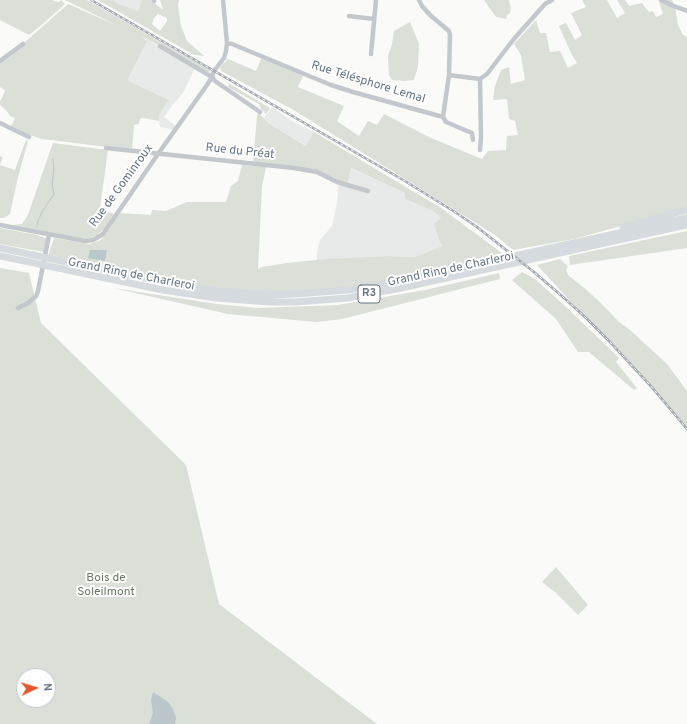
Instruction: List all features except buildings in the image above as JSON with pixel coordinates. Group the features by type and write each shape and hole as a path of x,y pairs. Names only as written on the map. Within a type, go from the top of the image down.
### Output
{"highway":[{"path":"609,235 619,228 687,210"},
{"name":"Grand Ring de Charleroi","path":"0,256 44,261 217,291 269,295 295,294 348,290 401,281 687,218"},
{"name":"Grand Ring de Charleroi","path":"0,248 44,261 163,290 216,298 269,302 348,298 401,288 687,225"}],"street":[{"path":"223,0 227,43"},
{"path":"371,54 376,0"},
{"path":"415,0 419,0 430,15 449,30 449,75 443,117"},
{"path":"449,75 480,78 487,74 513,40 545,4 552,0"},
{"path":"660,0 687,11"},
{"path":"349,16 374,19"},
{"name":"Rue de Gominroux","path":"0,225 85,241 93,240 103,234 207,85 214,71 224,58 227,43"},
{"name":"Rue Télésphore Lemal","path":"227,43 331,85 443,117 446,122 472,133 473,140"},
{"path":"0,61 23,44"},
{"path":"160,46 212,77 215,81 260,112"},
{"path":"480,78 480,150"},
{"path":"0,122 29,137"},
{"name":"Rue du Préat","path":"106,148 294,168 318,172 337,182 368,191"},
{"path":"18,308 36,296 49,234"}],"shaded area":[{"path":"113,0 142,1 138,11 119,4"},
{"path":"147,39 195,68 183,93 164,117 177,127 175,130 160,127 159,115 169,100 126,80"},
{"path":"272,107 292,121 314,132 307,146 268,123 264,118"},
{"path":"350,168 405,193 405,199 433,211 438,215 441,218 442,246 415,257 387,256 317,260 320,240 332,226 339,184"},
{"path":"90,250 107,250 105,261 88,258"},
{"path":"153,692 168,702 173,709 176,718 175,724 149,724 153,713 151,700"}],"green space":[{"path":"0,0 53,0 59,2 61,0 65,4 29,35 0,20"},
{"path":"65,0 87,0 210,70 209,73 142,37 147,41 127,80 169,100 159,115 159,121 143,118 140,119 139,124 134,125 132,150 42,139 27,134 11,126 15,118 10,116 0,105 0,101 5,90 0,87 0,61 16,50 68,4 118,26"},
{"path":"98,0 113,0 119,4 138,11 142,0 151,0 163,10 160,0 179,0 178,5 181,26 187,41 204,56 194,55","holes":["158,14 167,18 167,21 160,31 152,24 154,18"]},
{"path":"484,0 509,0 511,9 506,19 496,17"},
{"path":"582,0 607,0 617,18 625,13 617,0 625,0 629,6 642,3 649,12 653,11 656,17 663,14 659,2 671,6 661,0 672,0 675,7 678,25 683,35 687,37 687,208 574,239 513,250 495,235 447,205 292,109 221,71 220,67 228,59 256,71 262,57 303,76 298,87 344,106 337,121 359,136 368,121 377,125 384,114 431,138 482,159 488,151 506,150 507,136 518,135 515,121 509,119 507,99 493,100 495,86 501,70 509,67 511,84 525,80 521,55 514,44 536,20 540,33 546,33 550,52 560,51 568,68 577,63 559,26 566,23 575,40 582,35 571,13 586,7"},
{"path":"410,22 419,44 418,66 414,80 392,80 389,75 388,56 394,31"},
{"path":"215,75 270,108 266,114 261,109 259,104 228,87 229,84"},
{"path":"258,112 268,123 306,146 314,132 441,208 502,253 478,261 348,290 276,293 199,287 49,255 54,238 90,244 101,240 120,213 151,215 152,210 166,211 187,202 226,202 231,186 238,181 242,165 266,167 262,186 258,269 287,263 326,259 387,256 415,257 442,246 434,224 441,218 438,215 433,211 405,199 405,193 351,168 347,185 315,171 253,163"},
{"path":"26,140 28,141 10,214 4,218 0,218 0,165 15,170"},
{"path":"53,143 108,150 100,208 114,214 104,229 95,236 80,239 13,225 22,224 28,215"},
{"path":"0,156 3,157 0,165"},
{"path":"0,228 37,235 48,239 44,252 0,244"},
{"path":"687,231 687,248 570,265 569,256"},
{"path":"560,259 568,266 566,270 568,275 599,301 618,321 667,364 687,391 687,428 537,265"},
{"name":"Bois de Soleilmont","path":"0,268 29,273 41,323 186,465 219,604 377,724 0,724"},
{"path":"522,272 535,279 619,358 616,362 637,388 634,390 589,352 578,352 556,319 512,280"},
{"path":"499,273 500,279 342,319 317,322 228,314 113,288 217,304 258,308 338,305 425,290"},
{"path":"556,567 588,605 578,615 555,592 542,582"}],"waterway":[{"path":"37,227 42,212 54,194 52,184 54,169 53,159"}],"railway":[{"path":"91,0 405,181 477,227 534,272 586,318 649,384 687,429"}]}
